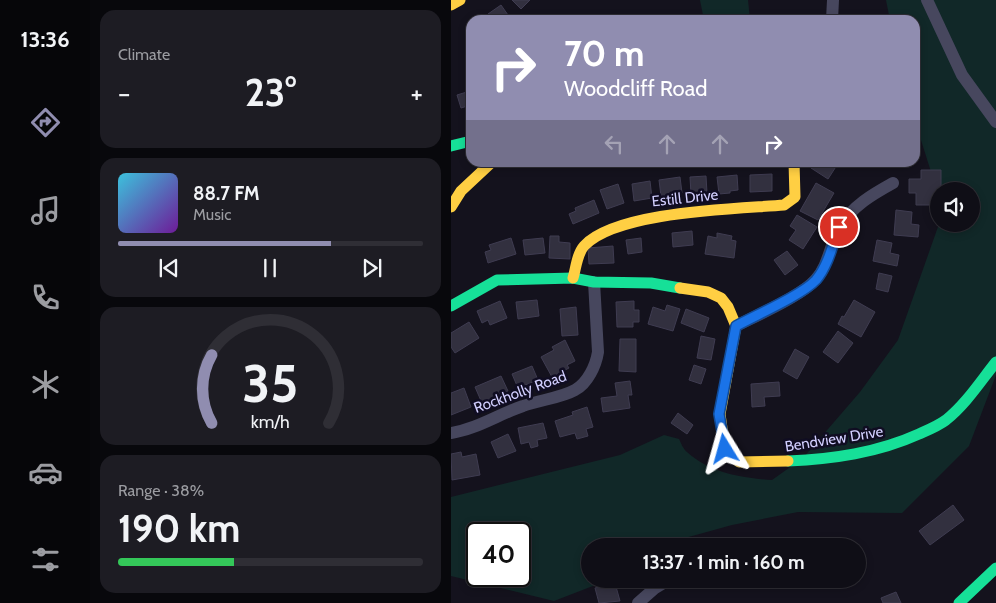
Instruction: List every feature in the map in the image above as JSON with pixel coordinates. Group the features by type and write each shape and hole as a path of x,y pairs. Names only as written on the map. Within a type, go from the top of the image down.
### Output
{"street":[{"path":"451,5 460,0"},
{"path":"832,15 833,0"},
{"path":"927,0 962,75 996,122"},
{"path":"451,146 466,142"},
{"path":"451,207 461,191 487,167"},
{"name":"Estill Drive","path":"573,278 582,247 590,239 612,227 651,217 784,205 795,197 794,167"},
{"path":"451,306 497,280 573,278 594,282 651,283 708,292 721,298 728,307 736,326 799,292 816,280 825,265 839,227 851,210 893,183"},
{"name":"Rockholly Road","path":"451,433 464,431 522,406 576,390 585,382 597,361 598,352 594,282"},
{"name":"Bendview Drive","path":"736,326 719,414 725,449 739,462 795,462 880,450 945,421 968,398 996,362"},
{"path":"959,603 996,568"},
{"path":"638,603 655,588"}],"green space":[{"path":"700,0 748,0 750,15 703,15"},
{"path":"886,0 996,0 996,375 969,446 902,513 798,512 732,525 685,538 581,538 581,588 588,588 554,601 496,587 531,587 531,522 466,522 466,580 451,576 451,497 620,455 664,435 679,439 687,452 716,470 749,478 772,480 803,458 860,392 898,340 936,232 980,232 980,182 934,182 920,137 920,15 889,15"}],"building":[{"path":"512,0 530,0 521,9"},
{"path":"501,5 508,15 489,15"},
{"path":"466,92 466,106 461,108 457,95"},
{"path":"812,167 836,167 828,179"},
{"path":"921,170 941,170 941,182 930,182 930,205 916,205 916,193 909,193 909,179 921,179"},
{"path":"772,174 772,191 750,192 750,175"},
{"path":"737,175 738,190 719,194 717,177"},
{"path":"706,176 707,193 691,194 690,177"},
{"path":"680,177 682,193 661,196 659,180"},
{"path":"650,181 652,198 634,201 632,184"},
{"path":"816,183 834,193 818,220 800,211"},
{"path":"618,184 624,203 607,209 600,190"},
{"path":"594,200 599,213 573,224 569,214 576,211 575,208"},
{"path":"896,210 912,212 911,224 919,225 918,237 894,235"},
{"path":"797,215 817,227 803,249 789,240 796,230 790,226"},
{"path":"692,231 693,245 673,247 672,233"},
{"path":"717,233 732,236 731,240 736,241 734,258 705,254 708,236 717,238"},
{"path":"550,236 559,236 559,242 570,243 570,259 549,258"},
{"path":"511,238 516,254 488,263 485,252 491,250 489,245"},
{"path":"543,238 545,253 525,255 523,240"},
{"path":"641,238 642,252 628,254 626,240"},
{"path":"877,240 892,243 890,253 899,255 897,266 873,261"},
{"path":"613,246 614,263 589,264 588,248"},
{"path":"787,251 798,265 785,275 774,260"},
{"path":"879,273 892,276 888,292 876,289"},
{"path":"537,300 539,316 518,319 516,302"},
{"path":"854,300 875,312 861,337 838,324"},
{"path":"500,301 507,318 490,325 488,320 482,323 477,311"},
{"path":"634,301 634,310 639,310 639,322 633,322 633,327 617,327 616,302"},
{"path":"667,305 680,309 673,331 648,324 653,307 665,311"},
{"path":"576,307 578,335 562,336 560,309"},
{"path":"686,309 709,318 704,332 681,323"},
{"path":"469,322 479,338 455,353 451,347 451,333"},
{"path":"838,331 853,343 838,363 823,352"},
{"path":"701,336 715,339 711,360 697,358"},
{"path":"620,339 636,339 636,372 619,371"},
{"path":"565,340 575,361 567,365 569,368 552,377 541,357 554,350 552,347"},
{"path":"795,349 809,357 797,379 783,371"},
{"path":"694,365 706,369 701,384 689,380"},
{"path":"532,366 538,380 518,388 512,374"},
{"path":"501,376 508,391 482,403 475,387"},
{"path":"630,381 632,395 628,395 630,408 603,412 601,398 617,396 615,383"},
{"path":"779,382 780,396 764,397 765,406 752,407 751,384"},
{"path":"464,388 471,407 451,415 451,393"},
{"path":"587,407 593,427 586,429 588,436 577,439 575,433 560,437 555,421 573,415 572,412"},
{"path":"678,413 693,425 687,434 671,423"},
{"path":"543,423 547,438 537,440 538,446 531,448 529,442 521,444 518,428"},
{"path":"508,434 516,451 498,458 491,442"},
{"path":"461,452 462,457 476,454 480,475 452,480 451,454"},
{"path":"953,505 964,520 930,545 919,531"},
{"path":"595,588 616,588 620,601 599,603"},
{"path":"896,592 901,603 883,603 881,598"}],"traffic: fast":[{"path":"451,146 466,142"},
{"path":"451,306 497,280 573,278 594,282 651,283 680,288"},
{"path":"788,461 822,459 855,454 903,441 933,428 946,420 960,407 996,362"},
{"path":"959,603 996,568"}],"traffic: slow":[{"path":"451,5 460,0"},
{"path":"451,207 461,191 487,167"},
{"path":"573,278 578,257 584,246 600,234 622,225 678,214 784,205 795,197 794,167"},
{"path":"680,288 708,292 721,298 728,307 736,326 720,414 725,449 739,462 788,461"}],"route":[{"path":"725,449 719,414 731,360 736,326 799,292 816,280 825,265 839,227"}]}
